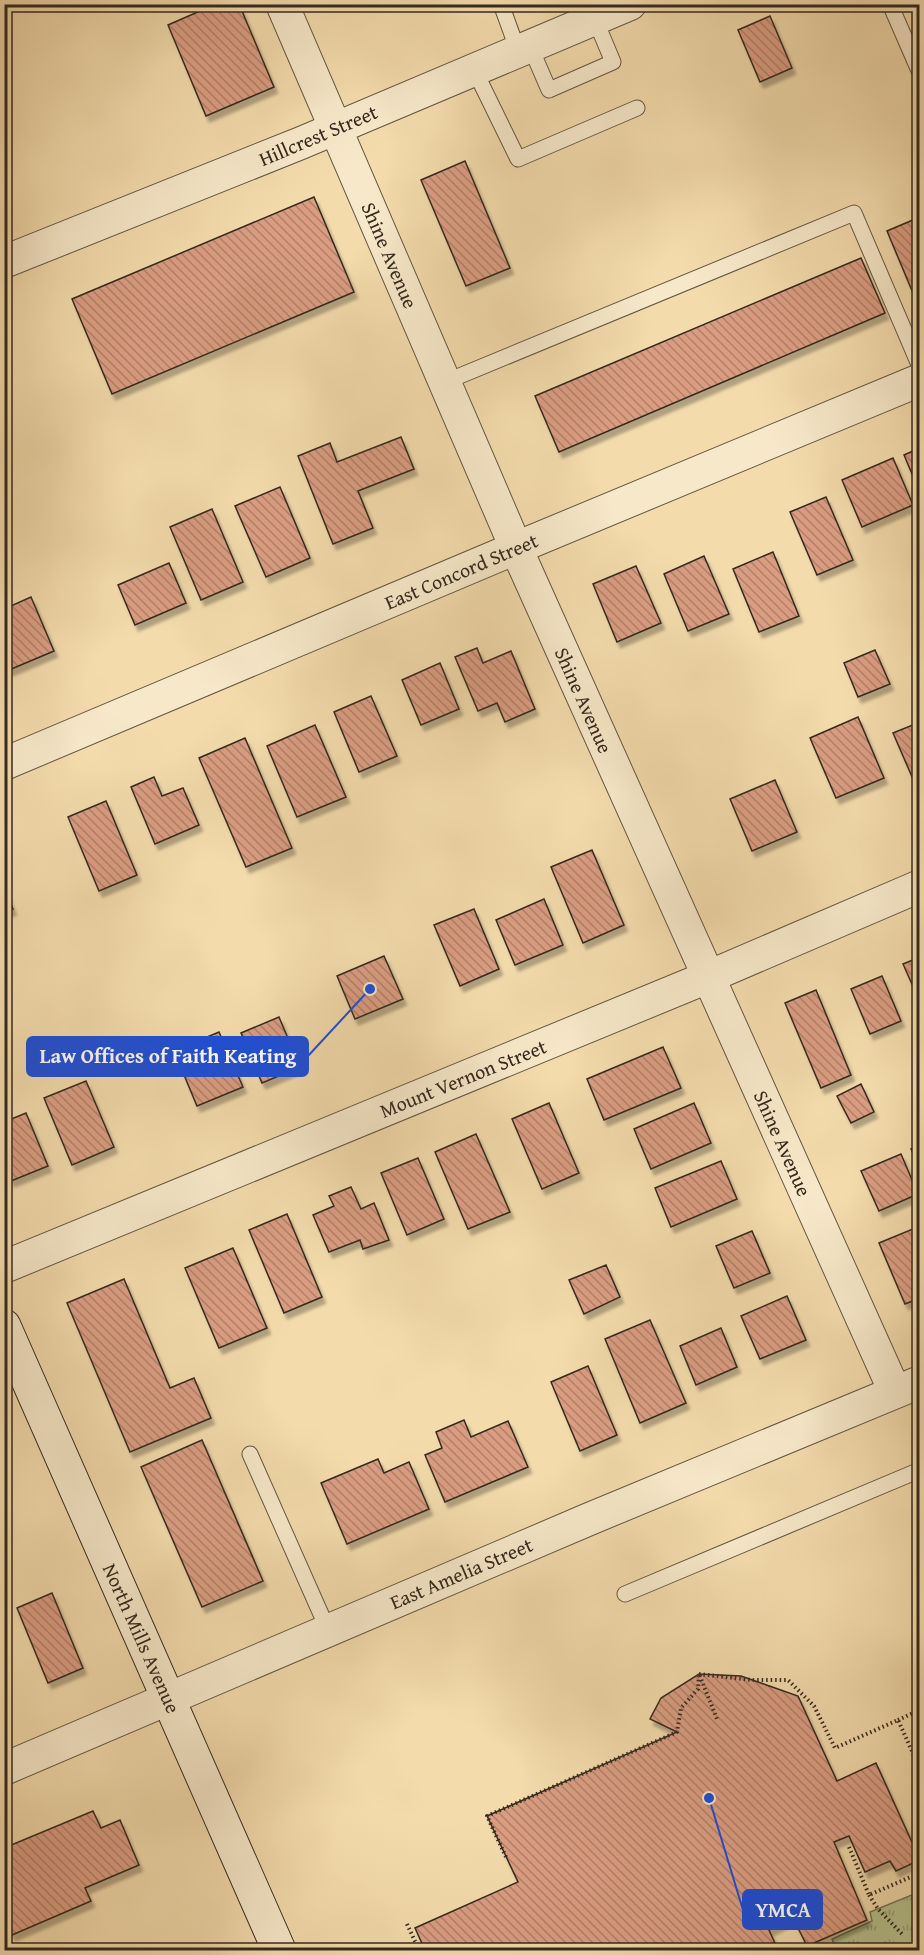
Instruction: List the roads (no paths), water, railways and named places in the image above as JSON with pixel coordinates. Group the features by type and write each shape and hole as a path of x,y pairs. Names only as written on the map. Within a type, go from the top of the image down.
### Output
{"main road":[{"name":"North Mills Avenue","path":"4,1326 279,1950"}],"street":[{"name":"Shine Avenue","path":"282,4 516,548 708,977 907,1387"},
{"name":"Hillcrest Street","path":"4,262 334,128 630,4"},
{"name":"East Concord Street","path":"4,764 920,380"},
{"name":"Mount Vernon Street","path":"4,1267 708,977 920,886"},
{"name":"East Amelia Street","path":"4,1769 167,1698 907,1387"}],"lane":[{"path":"501,4 524,49 549,90 613,62 595,19"},
{"path":"890,4 920,73"},
{"path":"474,69 518,159 636,108"},
{"path":"445,382 854,213 920,367"},
{"path":"250,1455 328,1630"},
{"path":"625,1594 920,1470"}],"place":[{"name":"Law Offices of Faith Keating","path":"370,989"},
{"name":"YMCA","path":"709,1798"}]}
